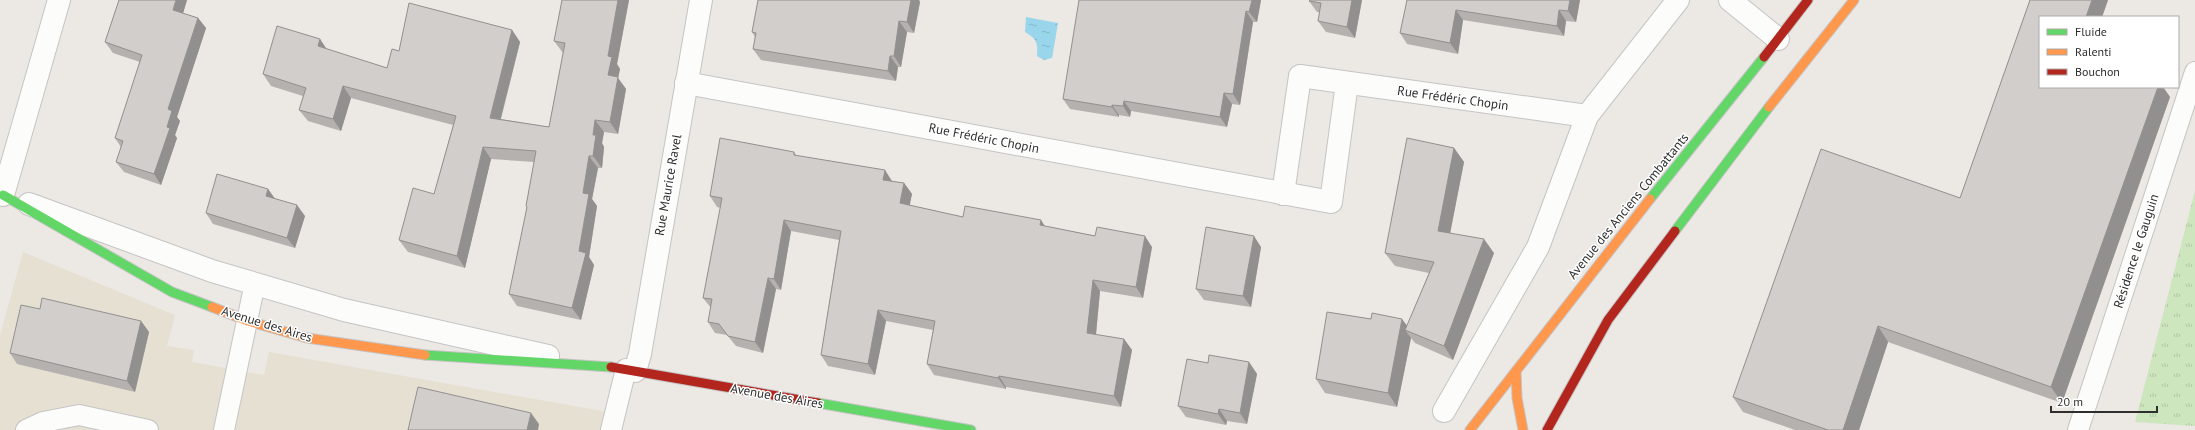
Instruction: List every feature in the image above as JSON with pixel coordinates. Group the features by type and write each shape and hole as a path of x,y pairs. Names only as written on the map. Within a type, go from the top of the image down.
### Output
{"main road":[{"name":"Avenue des Anciens Combattants","path":"1470,430 1606,252 1742,86 1808,0"},
{"path":"1547,430 1608,320 1770,106 1854,0"},
{"name":"Avenue des Aires","path":"1,194 172,292 248,321 307,338 436,356 582,364 630,370 971,430"},
{"path":"1516,371 1517,398 1523,430"}],"street":[{"path":"1,194 59,0"},
{"name":"Rue Maurice Ravel","path":"630,370 640,354 701,0"},
{"path":"1444,411 1538,247 1587,116 1678,0"},
{"path":"1730,0 1778,39"},
{"name":"Rue Frédéric Chopin","path":"1283,194 1300,76 1587,116"},
{"name":"Rue Frédéric Chopin","path":"686,83 1331,202 1347,83"},
{"name":"Avenue des Aires","path":"1,194 101,229 212,271 344,310 582,364"}],"lane":[{"name":"Résidence le Gauguin","path":"2078,430 2195,72"},
{"path":"224,430 255,283"},
{"path":"611,430 630,370"},
{"path":"26,430 43,422 79,415 148,430"}],"shaded area":[{"path":"23,252 175,315 167,346 194,350 192,362 264,375 269,352 608,412 604,430 0,430 0,335"}],"green space":[{"path":"2195,191 2195,426 2135,422"}],"water":[{"path":"1026,17 1058,23 1052,58 1044,60 1037,56 1036,42 1025,32"}],"building":[{"path":"119,0 176,0 173,10 198,18 168,109 172,111 167,127 170,128 154,174 116,162 123,141 115,138 142,55 105,42"},
{"path":"562,0 618,0 608,56 612,57 608,75 618,77 610,122 595,120 593,135 596,135 593,156 589,156 583,193 589,194 579,251 586,253 572,308 509,294 527,207 536,151 483,147 457,256 399,240 413,188 434,194 456,116 343,86 333,119 299,110 306,88 263,74 277,26 320,39 318,46 387,68 392,49 399,51 409,3 512,30 490,118 549,127 565,43 554,41"},
{"path":"758,0 911,0 907,22 899,21 894,56 890,56 888,71 753,49 756,33 752,32"},
{"path":"1079,0 1252,0 1249,12 1246,11 1233,94 1224,93 1220,117 1124,101 1123,106 1112,105 1112,107 1063,99"},
{"path":"1352,0 1347,27 1318,21 1321,3 1309,1"},
{"path":"1407,0 1570,0 1568,11 1559,10 1557,26 1456,10 1450,43 1400,33"},
{"path":"2030,0 2092,0 2086,16 2039,16 2039,88 2158,88 2051,387 1878,326 1843,430 1828,430 1733,397 1821,149 1960,198"},
{"path":"720,138 794,152 794,155 885,170 883,180 904,183 900,203 963,217 965,206 1041,220 1040,225 1095,236 1097,227 1145,236 1136,287 1093,280 1087,333 1124,339 1114,396 999,376 998,378 927,364 935,321 878,310 868,364 821,355 841,231 784,220 774,279 768,278 755,342 728,336 719,324 708,322 712,299 703,298 722,198 710,196"},
{"path":"1407,138 1454,148 1438,231 1484,239 1444,346 1405,330 1434,262 1385,253"},
{"path":"217,174 268,189 266,196 297,205 287,238 206,213"},
{"path":"1206,227 1254,236 1243,296 1196,289"},
{"path":"42,298 141,321 127,381 10,353 21,305 40,309"},
{"path":"1327,312 1371,319 1372,313 1402,319 1388,393 1316,379"},
{"path":"1209,355 1249,362 1240,413 1219,409 1218,414 1178,406 1187,359 1208,363"},
{"path":"418,387 531,413 527,430 408,430"}],"traffic: fast":[{"path":"1650,199 1764,57"},
{"path":"1675,231 1769,107"},
{"path":"3,195 172,292 212,307"},
{"path":"425,355 611,367"},
{"path":"818,403 971,430"}],"traffic: slow":[{"path":"1769,107 1854,0"},
{"path":"1470,430 1650,199"},
{"path":"212,307 248,321 307,338 425,355"},
{"path":"1516,371 1517,398 1523,430"}],"traffic: jam":[{"path":"1764,57 1808,0"},
{"path":"1547,430 1608,320 1675,231"},
{"path":"611,367 818,403"}]}
